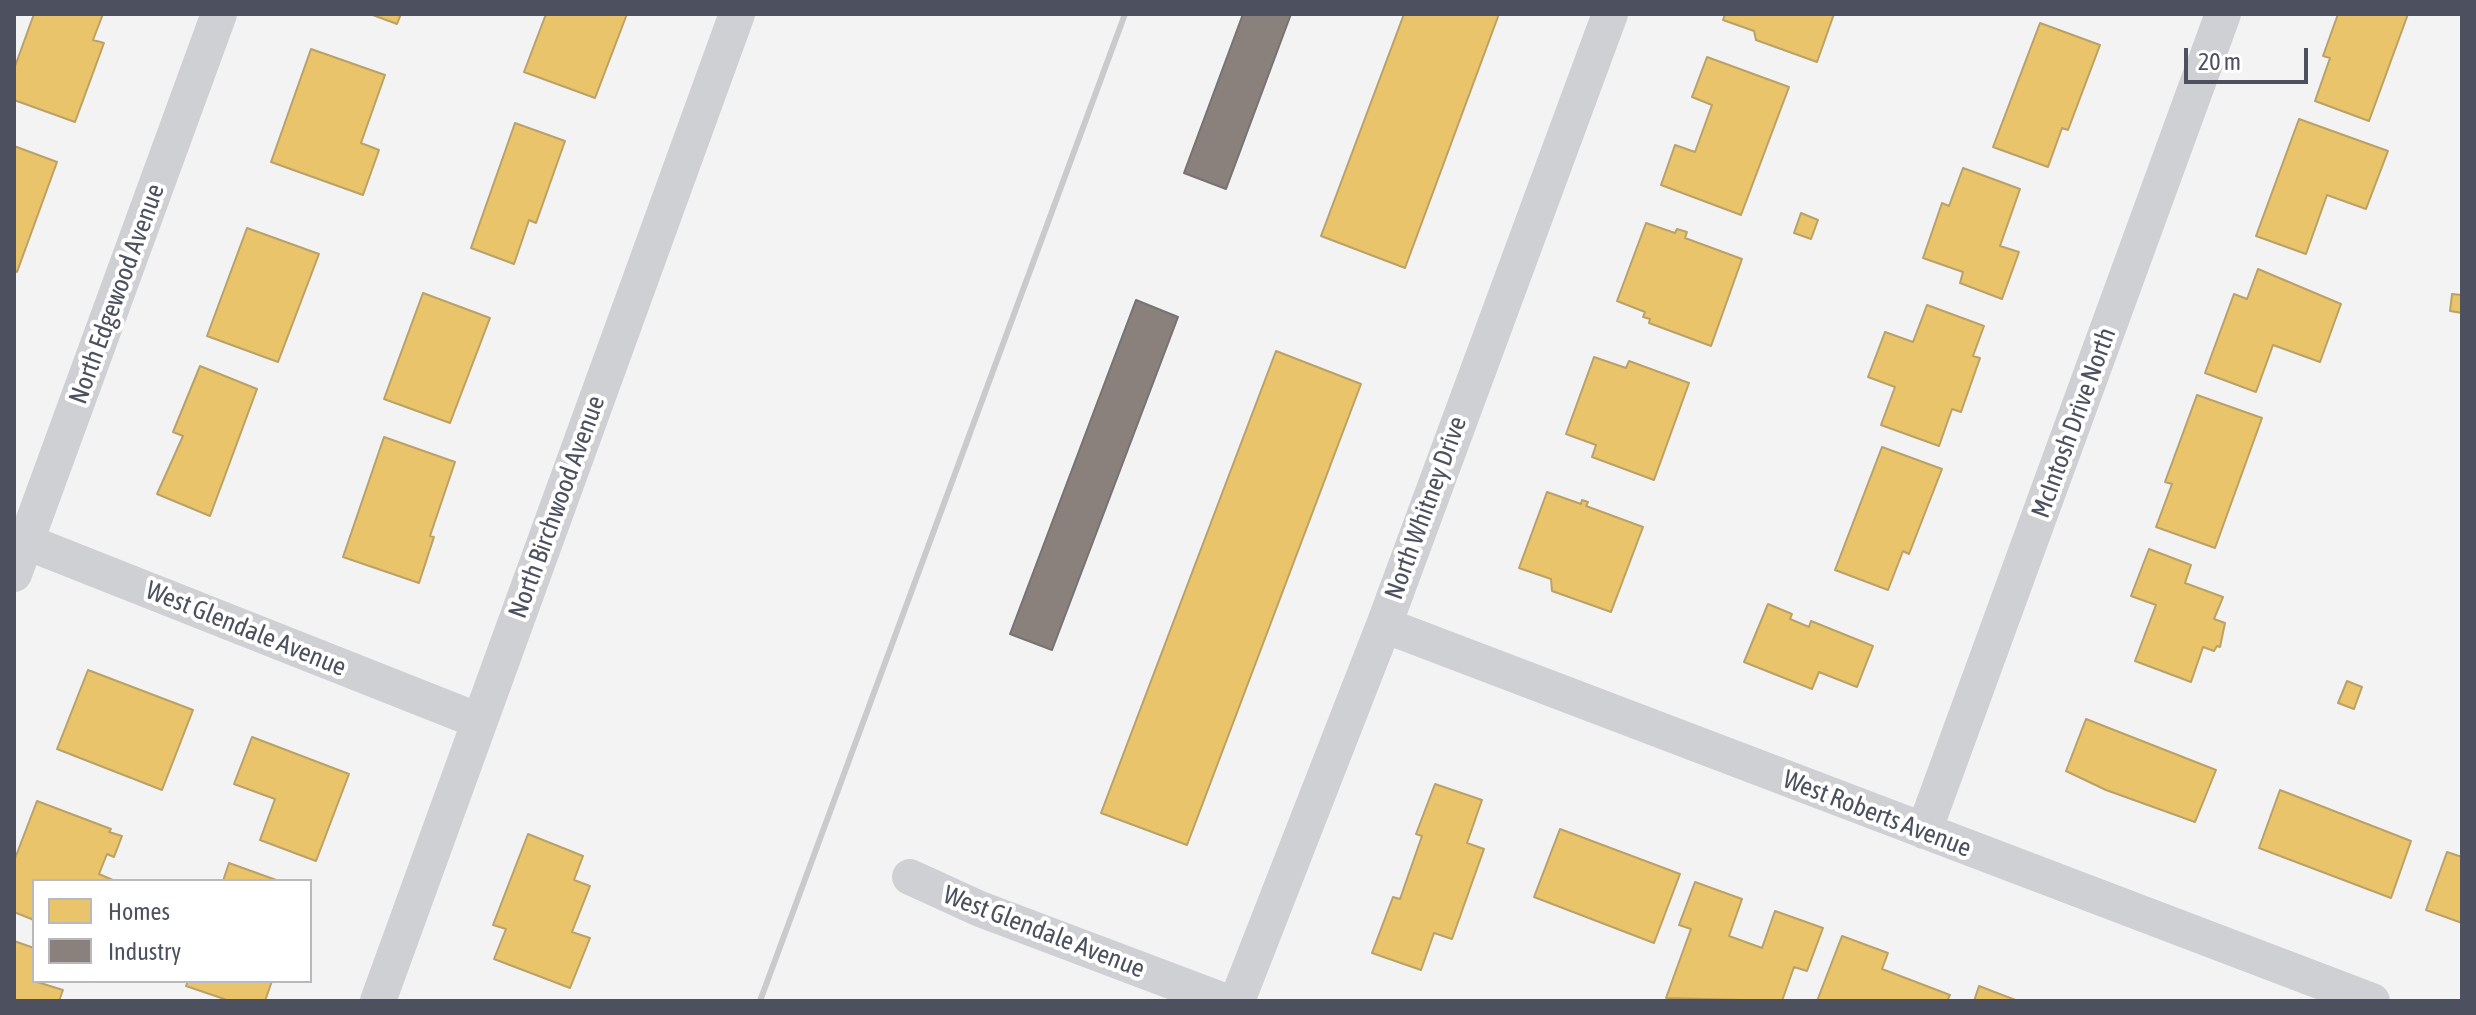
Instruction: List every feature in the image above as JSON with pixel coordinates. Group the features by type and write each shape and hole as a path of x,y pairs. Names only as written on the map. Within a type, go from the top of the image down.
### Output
{"street":[{"name":"North Edgewood Avenue","path":"18,551 219,14"},
{"name":"North Birchwood Avenue","path":"378,1001 737,14"},
{"name":"North Whitney Drive","path":"1237,1001 1384,625 1610,14"},
{"name":"McIntosh Drive North","path":"1924,831 2223,14"},
{"name":"West Glendale Avenue","path":"18,551 479,721"},
{"name":"West Roberts Avenue","path":"1384,625 2372,1001"},
{"name":"West Glendale Avenue","path":"910,877 980,909 1224,1001"}],"building: Homes":[{"path":"34,14 103,14 93,40 104,43 75,122 14,100 14,69"},
{"path":"370,14 401,14 397,24"},
{"path":"546,14 627,14 595,98 524,72"},
{"path":"1404,14 1499,14 1405,268 1321,236"},
{"path":"1725,14 1834,14 1817,62 1756,40 1754,31 1723,20"},
{"path":"2338,14 2408,14 2369,121 2315,101 2330,58 2323,56"},
{"path":"2040,23 2100,45 2068,130 2062,128 2048,167 1993,147"},
{"path":"311,49 385,75 361,143 379,150 363,195 271,162"},
{"path":"1707,57 1789,87 1741,215 1661,185 1675,145 1695,152 1712,105 1692,97"},
{"path":"2299,119 2388,151 2366,209 2327,195 2306,254 2256,236"},
{"path":"515,123 565,141 536,223 529,220 514,264 471,248"},
{"path":"14,146 57,162 17,272 14,270"},
{"path":"1963,168 2020,189 2000,246 2019,252 2002,299 1960,283 1963,272 1923,258 1942,203 1949,206"},
{"path":"1801,213 1818,220 1811,239 1794,233"},
{"path":"1646,223 1675,233 1677,229 1687,232 1685,238 1742,259 1711,346 1649,323 1650,319 1643,317 1645,312 1617,301"},
{"path":"247,228 319,254 278,362 207,336"},
{"path":"2258,269 2341,304 2320,362 2273,345 2256,392 2205,373 2234,294 2247,299"},
{"path":"423,293 490,318 450,423 384,399"},
{"path":"2452,294 2462,295 2462,313 2450,311"},
{"path":"1927,305 1984,326 1973,356 1980,358 1961,412 1952,409 1939,446 1881,425 1895,387 1868,377 1885,332 1913,342"},
{"path":"1276,351 1361,384 1187,845 1101,813"},
{"path":"1594,357 1626,368 1629,361 1689,383 1654,480 1592,457 1596,445 1566,434"},
{"path":"200,366 257,389 210,516 157,494 183,436 173,432"},
{"path":"2197,395 2262,418 2215,548 2156,527 2172,484 2165,482"},
{"path":"384,437 455,462 430,536 434,537 419,583 343,557"},
{"path":"1882,447 1942,469 1909,554 1903,551 1888,590 1835,570"},
{"path":"1547,492 1581,504 1582,500 1588,502 1586,506 1643,527 1611,612 1552,591 1551,579 1519,568"},
{"path":"2149,549 2191,565 2185,583 2223,597 2214,619 2225,623 2220,647 2217,646 2214,651 2203,647 2191,682 2135,661 2156,605 2131,596"},
{"path":"1768,604 1792,614 1790,619 1809,627 1811,621 1873,646 1857,687 1819,672 1812,689 1744,662"},
{"path":"88,670 193,710 162,790 57,749"},
{"path":"2347,681 2362,687 2354,709 2338,703"},
{"path":"2086,719 2216,770 2195,822 2106,790 2066,771"},
{"path":"252,737 349,774 316,861 260,840 275,799 234,784"},
{"path":"1435,784 1482,800 1467,843 1484,849 1452,939 1434,933 1421,970 1372,953 1393,897 1400,899 1422,836 1416,834"},
{"path":"2280,790 2411,841 2391,898 2259,848"},
{"path":"37,801 122,836 114,857 107,854 99,874 110,879 32,879 32,919 14,912 14,861"},
{"path":"1560,829 1680,874 1654,943 1534,897"},
{"path":"528,834 583,856 574,880 590,886 572,932 590,938 570,988 494,959 506,929 493,925"},
{"path":"2447,852 2462,857 2462,923 2426,910"},
{"path":"229,863 273,879 224,879"},
{"path":"1695,882 1742,899 1729,936 1762,948 1775,911 1823,928 1807,971 1794,967 1782,1001 1666,998 1691,929 1679,925"},
{"path":"1842,936 1888,953 1882,969 1950,995 1947,1001 1817,1001"},
{"path":"14,941 32,947 32,983 63,990 59,1001 14,1001"},
{"path":"187,983 271,983 265,1001 230,1001 186,986"},
{"path":"1979,986 2018,1001 1974,1001"}],"building: Industry":[{"path":"1243,14 1291,14 1226,189 1184,173"},
{"path":"1136,300 1178,317 1052,650 1010,634"}],"railway":[{"path":"760,1001 1125,14"}]}
